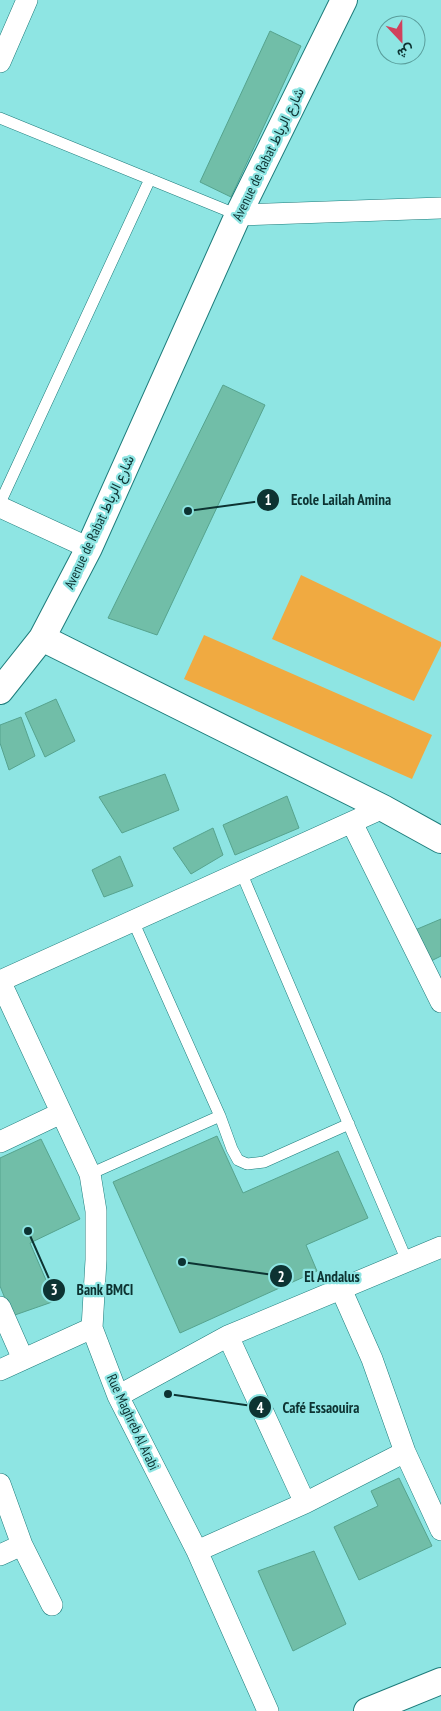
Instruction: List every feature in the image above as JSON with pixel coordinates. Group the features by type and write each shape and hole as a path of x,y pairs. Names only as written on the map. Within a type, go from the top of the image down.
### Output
{"street":[{"path":"0,62 28,0"},
{"name":"Avenue de Rabat شارع الرباط","path":"0,691 42,638 89,548 238,214 344,0"},
{"path":"238,214 441,208"},
{"path":"0,507 89,548"},
{"path":"42,638 383,808 441,840"},
{"path":"0,981 383,808"},
{"path":"352,822 441,1002"},
{"name":"Rue Maghreb Al Arabi","path":"0,981 90,1174 96,1211 96,1260 92,1328 118,1396 197,1551 268,1711"},
{"path":"0,1142 61,1113"},
{"path":"118,1396 228,1336 441,1248"},
{"path":"341,1289 372,1359 405,1452 441,1530"},
{"path":"0,1307 23,1359"},
{"path":"0,1370 92,1328"},
{"path":"228,1336 305,1503"},
{"path":"197,1551 305,1503 405,1452"},
{"path":"0,1484 22,1545 52,1605"},
{"path":"0,1555 22,1545"},
{"path":"367,1711 441,1682"}],"lane":[{"path":"0,118 238,214"},
{"path":"0,503 150,179"},
{"path":"241,872 407,1261"},
{"path":"133,921 238,1160 247,1164 264,1162 349,1124"},
{"path":"90,1174 220,1116"}],"shaded area":[{"path":"301,575 441,642 441,646 414,701 272,639"},
{"path":"204,635 432,735 412,779 184,679"}],"building":[{"path":"270,31 301,46 231,197 200,182"},
{"path":"223,385 265,405 157,635 108,618"},
{"path":"56,699 75,741 45,757 25,713"},
{"path":"21,717 35,756 9,770 0,743 0,725"},
{"path":"165,774 179,810 122,833 99,797"},
{"path":"287,796 299,828 235,855 223,825"},
{"path":"213,828 223,855 191,874 173,848"},
{"path":"120,856 133,886 104,897 92,870"},
{"path":"441,919 441,956 429,962 415,930"},
{"path":"217,1136 243,1193 338,1151 368,1218 306,1245 317,1271 180,1333 113,1182"},
{"path":"41,1139 80,1219 30,1243 55,1301 12,1316 0,1286 0,1158"},
{"path":"399,1478 432,1546 359,1580 334,1527 378,1506 371,1491"},
{"path":"314,1551 346,1624 293,1651 258,1571"}],"place":[{"name":"Ecole Lailah Amina","path":"188,511"},
{"name":"Bank BMCI","path":"28,1231"},
{"name":"El Andalus","path":"182,1262"},
{"name":"Café Essaouira","path":"168,1394"}]}
